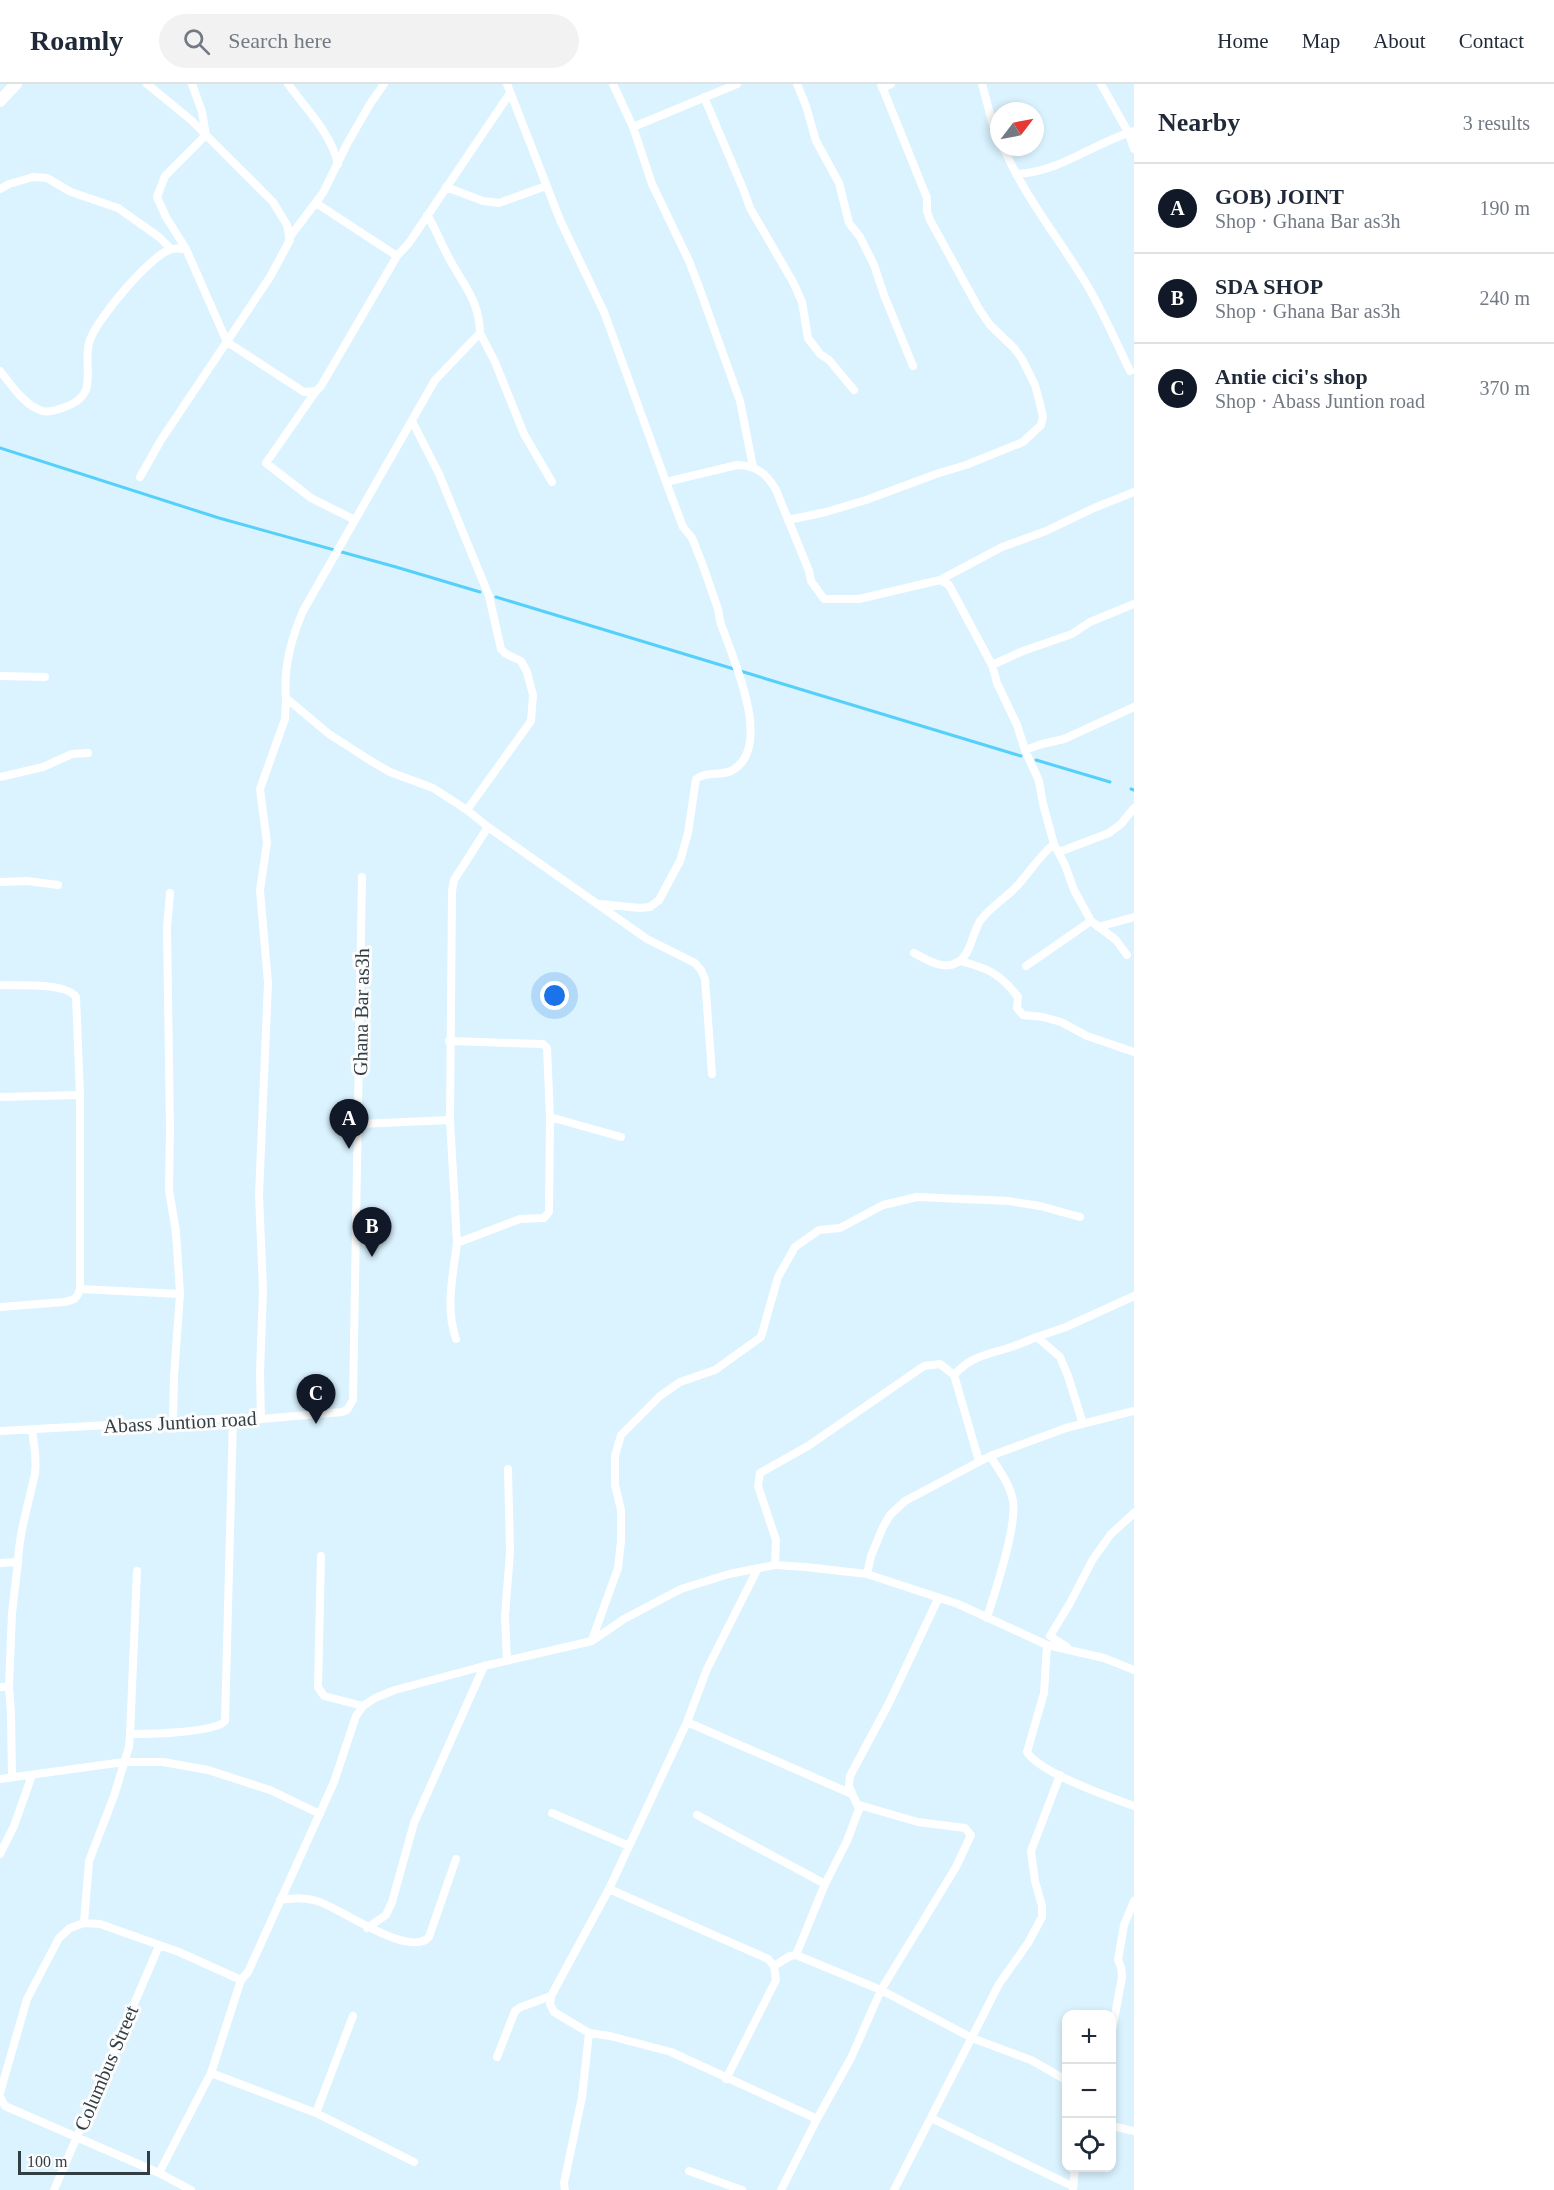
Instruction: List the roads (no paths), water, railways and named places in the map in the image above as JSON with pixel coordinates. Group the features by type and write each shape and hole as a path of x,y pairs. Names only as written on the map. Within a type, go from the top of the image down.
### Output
{"street":[{"path":"0,101 16,84"},
{"path":"147,84 191,120 273,202 287,225 289,237"},
{"path":"192,84 202,111 206,135"},
{"path":"288,84 335,149 338,164"},
{"path":"140,477 161,440 283,256 289,237 323,194 346,144 384,84"},
{"path":"507,84 560,220 604,312 683,527 692,538 702,563 747,703 752,736 750,749 741,762 730,771 700,775 696,779 688,833 680,861 658,900 650,907 640,908 599,904"},
{"path":"613,84 633,127 652,184 693,270 741,401 753,467"},
{"path":"633,127 737,84"},
{"path":"797,84 816,141 839,183 849,223 860,237 874,265 913,366"},
{"path":"788,520 866,500 966,465 1023,442 1041,425 1043,417 1035,385 1022,359 984,317 940,239 927,211 927,198 882,86 891,84"},
{"path":"982,84 990,114"},
{"path":"1101,84 1131,132 1134,149"},
{"path":"355,520 311,498 266,463 321,386 397,256 409,243 510,93"},
{"path":"704,98 750,208 794,282 802,302 808,338 854,390"},
{"path":"1016,174 1032,174 1046,170 1131,132"},
{"path":"206,135 165,176 157,197 166,217 186,249 227,342 304,392 316,391"},
{"path":"1007,156 1040,215 1087,285 1130,371"},
{"path":"0,189 33,177 47,178 71,192 118,208 159,237 171,249"},
{"path":"446,187 483,201 499,202 546,186"},
{"path":"316,202 397,256"},
{"path":"427,215 438,232 449,259 466,284 476,309 480,333 495,362 524,434 552,482"},
{"path":"0,371 34,407 45,412 69,406 80,399 86,390 87,349 94,330 146,268 171,249 186,249"},
{"path":"261,1419 263,1290 259,1195 268,983 260,890 267,843 260,789 285,719 287,661 294,630 303,611 435,380 480,333"},
{"path":"412,421 439,474 489,596 501,649 521,661 527,672 533,695 531,721 467,810"},
{"path":"666,482 737,465 753,467 769,479 788,520 811,581 825,598 859,598 940,580 1002,547 1046,531 1134,492"},
{"path":"940,580 949,585 992,664 997,683 1023,738 1025,750 1039,781 1056,848 1074,890 1091,921 1116,940 1127,955"},
{"path":"992,664 1072,634 1090,622 1134,604"},
{"path":"0,676 45,677"},
{"path":"286,698 329,734 390,772 433,788 647,939 695,963 705,979 712,1074"},
{"path":"1025,750 1064,740 1134,707"},
{"path":"0,777 43,767 72,754 88,753"},
{"path":"960,961 980,921 1017,886 1043,852 1109,833 1121,824 1134,808"},
{"path":"456,1339 452,1327 450,1296 458,1243 450,1120 452,891 454,880 488,827"},
{"name":"Ghana Bar as3h","path":"353,1400 362,877"},
{"path":"0,882 27,880 58,885"},
{"path":"170,892 167,928 169,1190 176,1232 180,1294 173,1421"},
{"path":"1098,927 1134,917"},
{"path":"1026,966 1091,921"},
{"path":"914,953 934,964 949,965 960,961 986,968 1004,980 1017,997 1017,1008 1023,1015 1060,1022 1087,1036 1134,1052"},
{"path":"0,985 58,987 74,993 80,1095 80,1289 78,1296 74,1300 0,1306"},
{"path":"450,1041 543,1044 546,1048 550,1117 549,1212 544,1218 520,1220 458,1243"},
{"path":"0,1097 80,1095"},
{"path":"550,1117 621,1137"},
{"path":"359,1125 450,1120"},
{"path":"592,1641 618,1568 621,1510 615,1485 615,1456 621,1436 660,1396 680,1382 715,1370 760,1337 778,1277 795,1247 819,1230 840,1228 883,1205 917,1197 1008,1201 1040,1206 1080,1217"},
{"path":"80,1289 180,1294"},
{"path":"954,1375 962,1365 975,1357 1066,1327 1134,1296"},
{"path":"1037,1337 1060,1357 1083,1424"},
{"path":"775,1565 776,1540 758,1486 760,1473 808,1446 924,1366 940,1364 954,1375 979,1461"},
{"name":"Abass Juntion road","path":"0,1431 232,1418 261,1419 342,1412 347,1410 353,1400"},
{"path":"867,1574 874,1548 890,1515 905,1502 990,1456 1066,1428 1134,1411"},
{"path":"130,1734 202,1730 222,1726 225,1721 232,1418"},
{"path":"12,1777 4,1687 23,1524 36,1460 32,1430"},
{"path":"987,1618 1012,1522 1013,1501 1006,1480 990,1456"},
{"path":"507,1661 505,1616 510,1552 508,1469"},
{"path":"1087,1655 1071,1650 1050,1636 1093,1559 1111,1534 1134,1513"},
{"path":"321,1556 318,1687 324,1696 363,1706"},
{"path":"0,1563 18,1562"},
{"path":"159,2173 211,2073 241,1980 248,1972 334,1782 356,1716 363,1706 375,1698 395,1690 484,1666 592,1641 613,1625 668,1594 729,1574 775,1565 806,1566 867,1574 957,1604 1047,1644 1104,1658 1134,1670"},
{"path":"758,1568 708,1669 687,1722 609,1889 551,1996 550,2004 554,2012 589,2033 610,2036 671,2052 817,2119"},
{"path":"84,1923 89,1861 114,1796 130,1734 137,1571"},
{"path":"781,2190 851,2058 881,1990 956,1867 971,1835 965,1828 918,1822 859,1805 848,1782 889,1703 938,1599"},
{"path":"1047,1644 1044,1693 1027,1752 1035,1762 1060,1775 1134,1806"},
{"path":"367,1928 386,1916 414,1823 484,1666"},
{"path":"687,1722 852,1794"},
{"path":"0,1779 124,1762 163,1762 208,1770 270,1790 320,1814"},
{"path":"0,1854 14,1826 32,1775"},
{"path":"894,2190 999,1984 1028,1943 1042,1917 1042,1906 1035,1881 1031,1851 1060,1775"},
{"path":"796,1955 825,1884 847,1841 859,1805"},
{"path":"552,1814 629,1846"},
{"path":"697,1815 825,1884"},
{"path":"280,1900 301,1897 320,1901 367,1928 415,1944 424,1942 429,1937 456,1859"},
{"path":"609,1889 768,1959 774,1966 776,1980 726,2079"},
{"path":"1116,2010 1122,1977 1118,1960 1124,1925 1134,1901"},
{"path":"0,2093 27,1999 59,1938 70,1928 84,1923 100,1924 139,1936 241,1980"},
{"name":"Columbus Street","path":"54,2190 159,1946"},
{"path":"774,1966 796,1955 881,1990 972,2038 1031,2060 1062,2078"},
{"path":"497,2057 515,2011 551,1996"},
{"path":"316,2113 353,2016"},
{"path":"565,2190 564,2183 582,2097 589,2033"},
{"path":"211,2073 316,2113 414,2162"},
{"path":"0,2097 5,2106 159,2173 191,2190"},
{"path":"931,2118 1072,2188 1074,2172"},
{"path":"1116,2127 1134,2131"},
{"path":"690,2171 742,2190"}],"waterway":[{"path":"0,448 219,518 480,592"},
{"path":"496,597 1021,756"},
{"path":"1036,760 1110,782"}],"place":[{"name":"GOB) JOINT","path":"349,1149"},
{"name":"SDA SHOP","path":"372,1257"},
{"name":"Antie cici's shop","path":"316,1424"}]}
